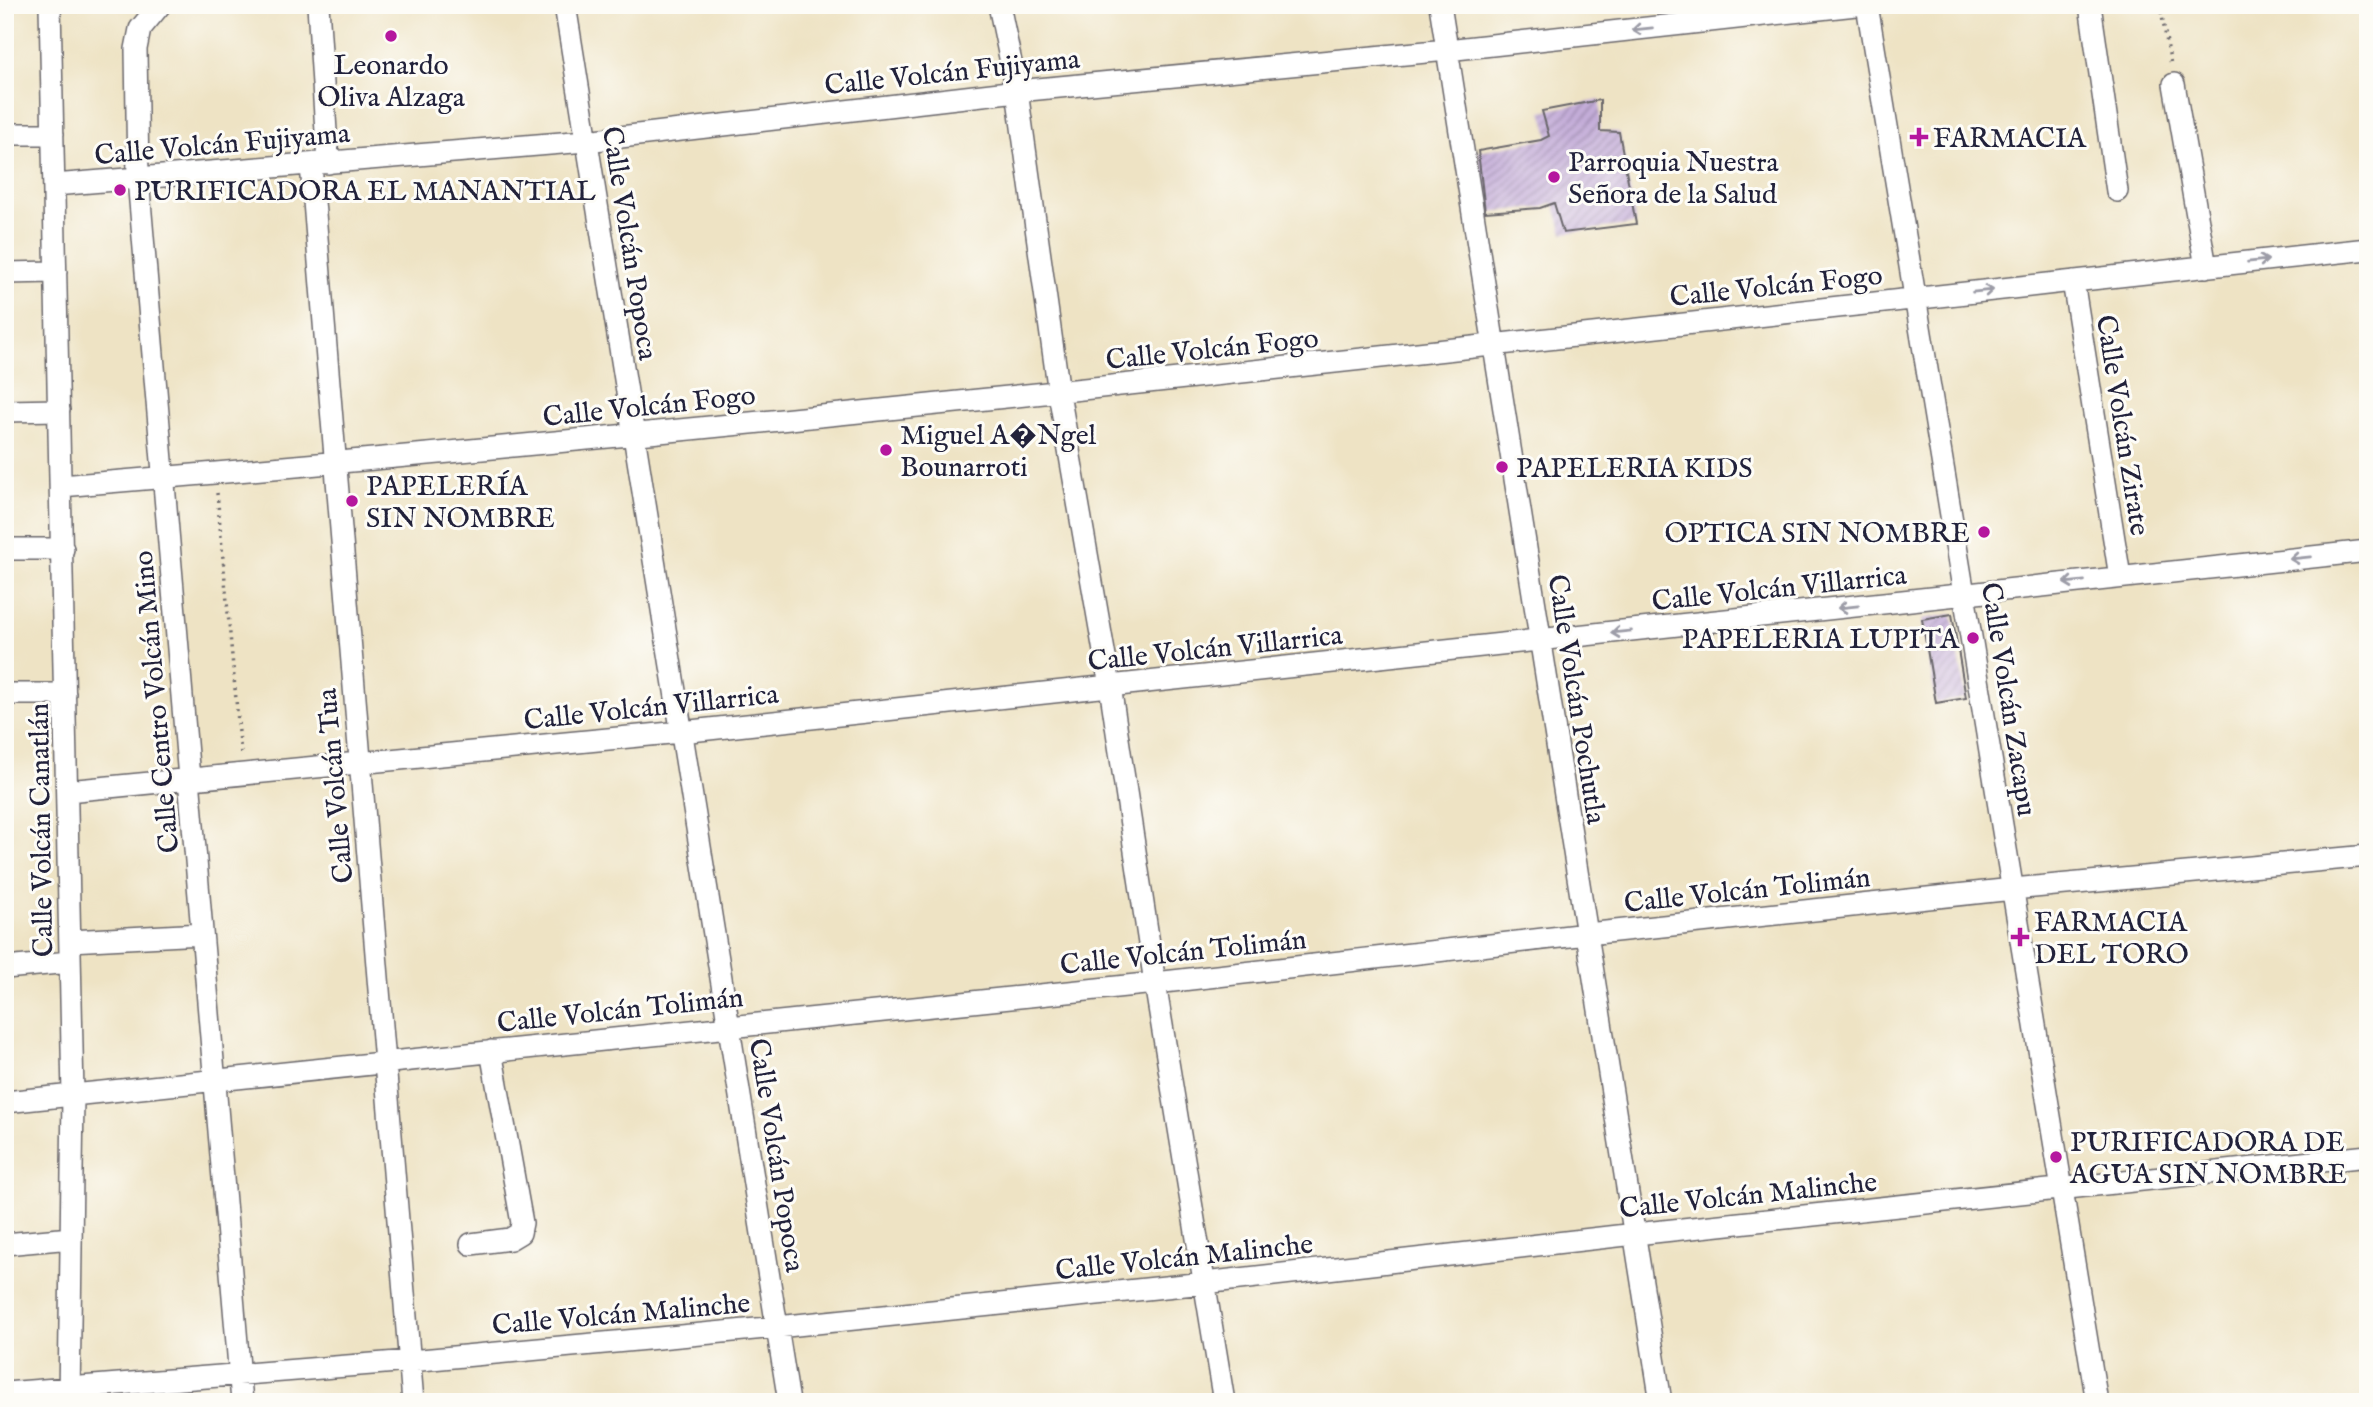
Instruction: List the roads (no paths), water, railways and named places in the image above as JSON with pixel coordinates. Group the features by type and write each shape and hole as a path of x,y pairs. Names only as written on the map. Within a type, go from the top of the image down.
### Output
{"street":[{"name":"Calle Volcán Canatlán","path":"50,5 73,1095 69,1395"},
{"name":"Calle Centro Volcán Mino","path":"160,5 140,29 136,49 138,178 242,1402"},
{"name":"Calle Volcán Tua","path":"318,5 319,164 335,463 413,1402"},
{"name":"Calle Volcán Popoca","path":"565,5 789,1402"},
{"path":"999,5 1017,91 1059,393 1110,685 1155,982 1224,1402"},
{"name":"Calle Volcán Pochutla","path":"1440,5 1661,1402"},
{"name":"Calle Volcán Fujiyama","path":"54,185 586,141 1017,91 1447,50 1856,5"},
{"name":"Calle Volcán Zacapu","path":"1867,5 2097,1402"},
{"path":"2090,5 2117,191"},
{"path":"2175,84 2206,267"},
{"name":"Calle Volcán Fujiyama","path":"5,134 53,134"},
{"name":"Calle Volcán Fogo","path":"61,486 335,463 1059,393 2368,249"},
{"path":"5,272 56,272"},
{"name":"Calle Volcán Zirate","path":"2073,281 2120,577"},
{"path":"5,411 59,410"},
{"path":"5,549 63,549"},
{"name":"Calle Volcán Villarrica","path":"67,791 681,732 2368,551"},
{"path":"5,694 65,694"},
{"name":"Calle Volcán Tolimán","path":"5,1102 2013,889 2368,856"},
{"path":"5,968 70,952 202,934"},
{"path":"471,1244 510,1239 520,1233 522,1223 491,1051"},
{"name":"Calle Volcán Malinche","path":"5,1393 69,1395 239,1374 777,1327 2368,1156"},
{"path":"5,1244 71,1238"}],"place":[{"name":"Leonardo Oliva Alzaga","path":"391,36"},
{"name":"FARMACIA","path":"1919,137"},
{"name":"Parroquia Nuestra Señora de la Salud","path":"1554,177"},
{"name":"PURIFICADORA EL MANANTIAL","path":"120,190"},
{"name":"Miguel A�Ngel Bounarroti","path":"886,450"},
{"name":"PAPELERIA KIDS","path":"1502,467"},
{"name":"PAPELERÍA SIN NOMBRE","path":"352,501"},
{"name":"OPTICA SIN NOMBRE","path":"1984,532"},
{"name":"PAPELERIA LUPITA","path":"1973,638"},
{"name":"FARMACIA DEL TORO","path":"2020,937"},
{"name":"PURIFICADORA DE AGUA SIN NOMBRE","path":"2056,1157"}]}
